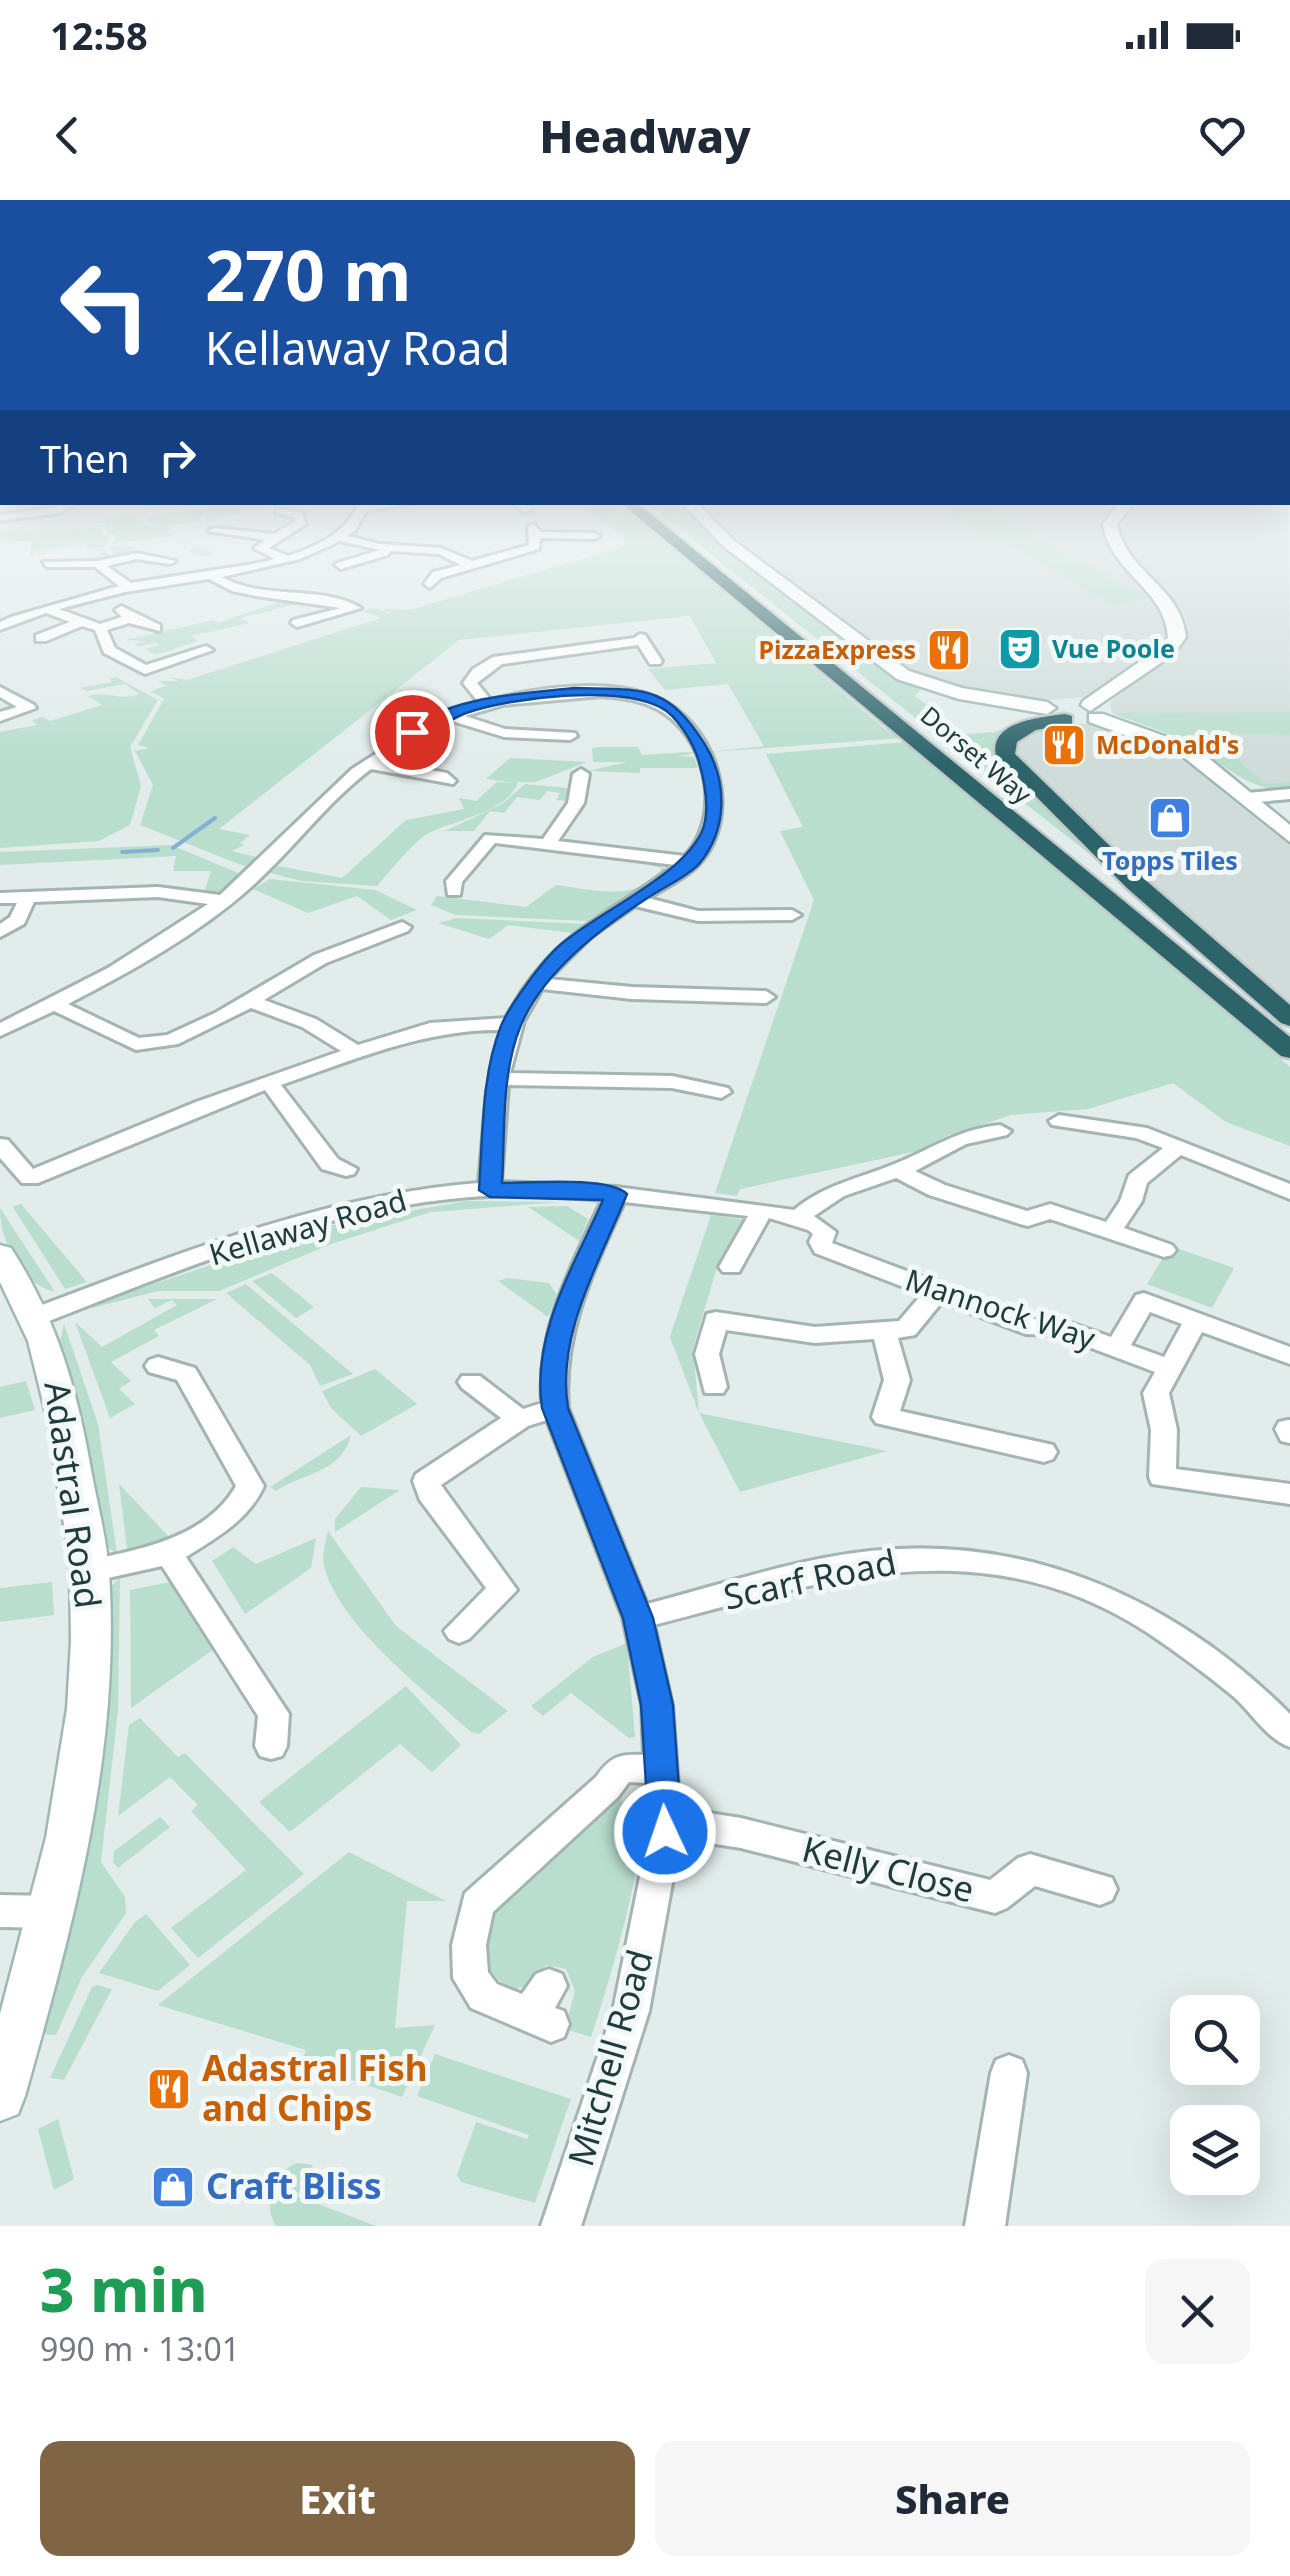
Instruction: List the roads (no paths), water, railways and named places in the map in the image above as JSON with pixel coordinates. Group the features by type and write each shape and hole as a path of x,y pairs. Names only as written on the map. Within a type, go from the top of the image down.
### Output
{"highway":[{"name":"Dorset Way","path":"715,575 1290,1050"},
{"name":"Dorset Way","path":"729,575 1290,1029"},
{"path":"1056,714 1011,734 1004,748 1006,756 1147,895 1290,1018"}],"street":[{"path":"112,575 128,587"},
{"path":"0,626 128,587 200,575"},
{"path":"210,575 223,594 324,598 360,607 297,623"},
{"path":"427,582 448,575"},
{"path":"770,575 904,674 960,694 1056,714 1093,711 1188,750 1290,836"},
{"path":"1093,711 1168,650 1176,637 1177,618 1172,606 1138,575"},
{"path":"279,594 296,581"},
{"path":"46,609 100,628 126,614 155,628"},
{"path":"50,639 80,622"},
{"path":"100,628 110,650 146,670"},
{"path":"486,703 470,683 478,672 498,660 640,640 655,661"},
{"path":"122,677 206,650"},
{"path":"0,691 36,706 0,717"},
{"path":"0,1030 138,960 224,902 275,857 310,816 422,726 486,703 613,692 649,698 673,709 697,740 714,793 714,824 692,862 584,934 537,983 511,1024 498,1079 490,1190"},
{"path":"446,715 504,733 570,736"},
{"path":"372,764 442,776 448,781"},
{"path":"546,846 571,814 575,780"},
{"path":"1247,798 1290,794"},
{"path":"454,891 454,881 483,837 692,862"},
{"path":"0,898 158,892 224,902"},
{"path":"0,932 18,920 28,896"},
{"path":"633,900 698,916 792,915"},
{"path":"54,1004 123,1040 154,1044 191,1034 320,958 402,927"},
{"path":"537,983 632,992 766,997"},
{"path":"250,1000 309,1023 356,1052"},
{"path":"0,1145 34,1182 186,1110 426,1026 464,1022 511,1024"},
{"path":"498,1079 672,1082 720,1092"},
{"path":"269,1082 330,1164 346,1169"},
{"path":"1058,1121 1140,1132 1290,1192"},
{"path":"798,1219 820,1198 849,1182 898,1171 952,1139 1000,1131"},
{"path":"1110,1231 1130,1200 1137,1180 1178,1146"},
{"path":"898,1171 937,1190 1028,1219 1050,1211 1164,1250"},
{"name":"Kellaway Road","path":"35,1316 318,1220 414,1197 563,1189 798,1219"},
{"name":"Mitchell Road","path":"560,2226 632,2012 665,1832 657,1705 638,1618 555,1408 550,1378 556,1340 616,1194"},
{"path":"731,1267 761,1212"},
{"name":"Mannock Way","path":"798,1219 822,1227 823,1248 1035,1328 1059,1327 1168,1367"},
{"name":"Adastral Road","path":"0,1255 35,1316 64,1404 90,1570 89,1709 78,1806 54,1912 0,2096"},
{"path":"714,1388 707,1354 716,1320 815,1335 906,1328 937,1292"},
{"path":"1117,1348 1144,1302 1290,1356"},
{"path":"1196,1321 1156,1393 1164,1430 1162,1477 1290,1494"},
{"path":"884,1330 897,1380 885,1417 1044,1452"},
{"path":"90,1570 169,1554 247,1496 250,1486 186,1374 158,1366"},
{"path":"472,1382 519,1419"},
{"path":"459,1631 510,1597 426,1486 434,1472 519,1419 555,1408"},
{"path":"169,1554 274,1714 271,1746"},
{"name":"Scarf Road","path":"638,1618 868,1562 985,1562 1092,1590 1144,1613 1244,1684 1290,1734"},
{"path":"549,1986 540,2020 484,1996 471,1978 469,1945 477,1904 608,1788 621,1768 662,1770"},
{"name":"Kelly Close","path":"665,1832 696,1826 742,1833 995,1897 1030,1869 1100,1889"},
{"path":"0,1911 54,1912"},
{"path":"985,2226 1009,2073"}],"waterway":[{"path":"173,848 215,818"},
{"path":"122,852 158,850"}],"place":[{"name":"Vue Poole","path":"1020,649"},
{"name":"PizzaExpress","path":"949,650"},
{"name":"McDonald's","path":"1064,745"},
{"name":"Topps Tiles","path":"1170,818"},
{"name":"Adastral Fish and Chips","path":"169,2089"},
{"name":"Craft Bliss","path":"173,2187"}]}
